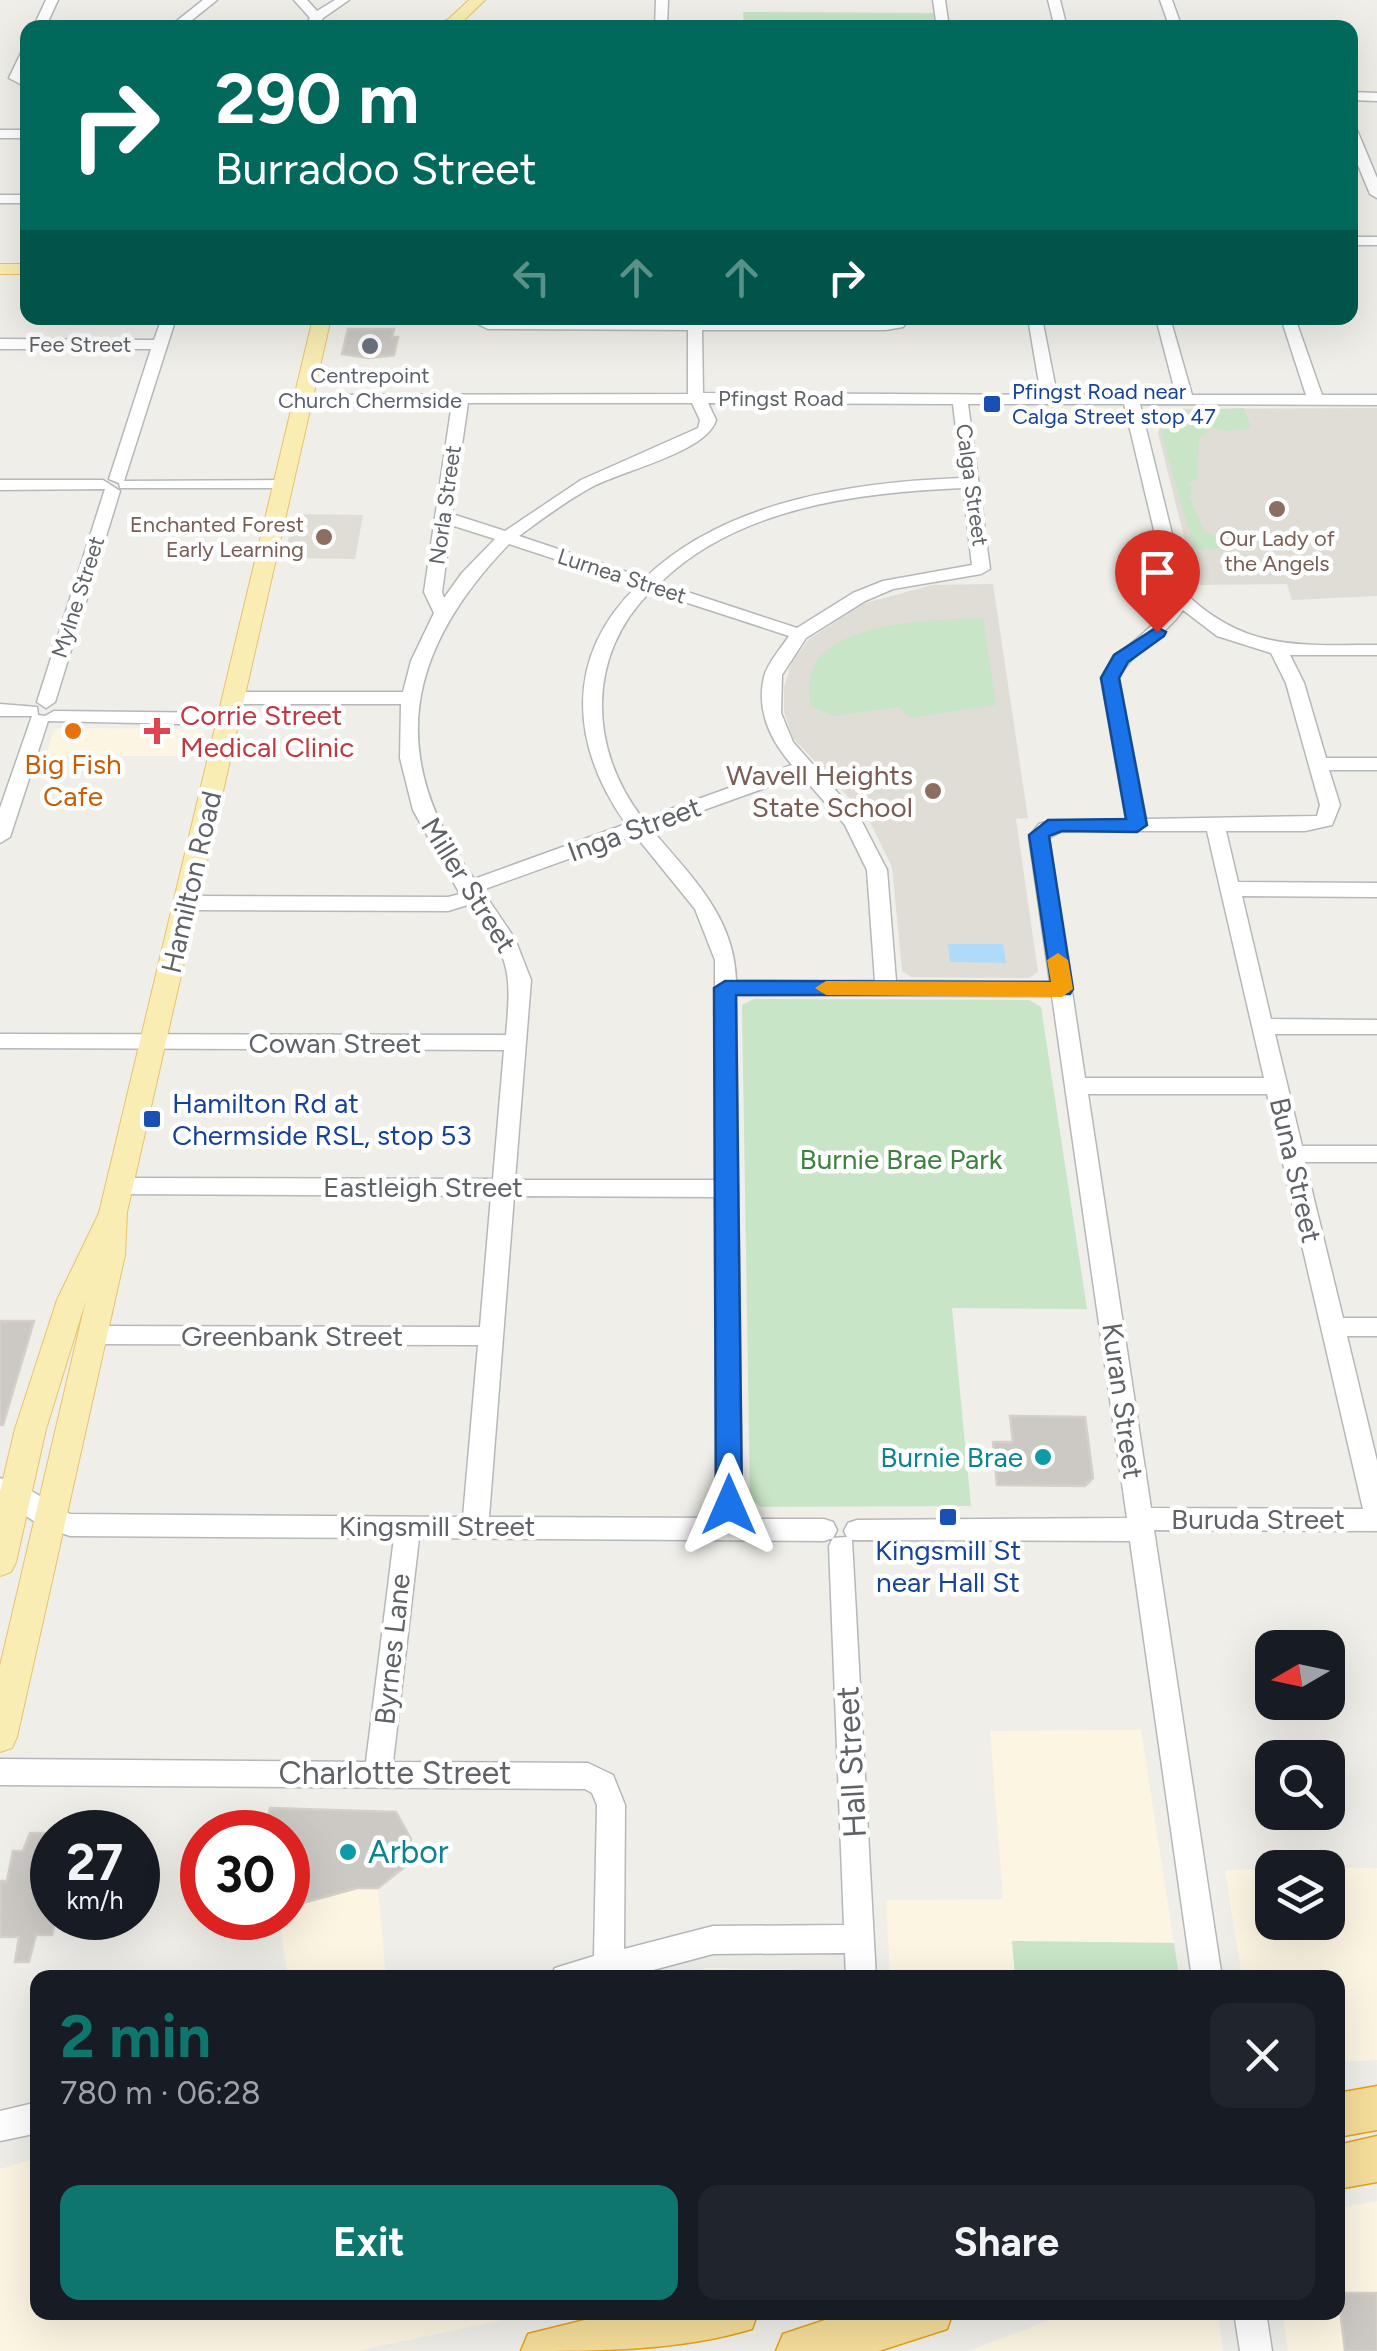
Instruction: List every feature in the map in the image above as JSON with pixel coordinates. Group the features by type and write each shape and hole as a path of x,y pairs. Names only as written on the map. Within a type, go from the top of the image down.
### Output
{"highway":[{"path":"1345,2115 1377,2108"},
{"path":"1345,2166 1377,2159"},
{"path":"546,2351 695,2320"},
{"path":"800,2351 903,2320"}],"main road":[{"path":"455,20 478,0"},
{"name":"Hamilton Road","path":"0,1737 94,1335 111,1255 117,1199 320,325"},
{"name":"Hamilton Road","path":"0,1562 8,1492 52,1353 89,1257 117,1199"}],"street":[{"path":"185,20 212,0"},
{"path":"315,20 343,0"},
{"path":"1358,149 1377,194"},
{"name":"Mylne Street","path":"0,837 46,711 167,325"},
{"path":"695,325 698,398"},
{"path":"1036,325 1050,399"},
{"path":"1164,325 1184,399"},
{"path":"1290,325 1312,400"},
{"name":"Fee Street","path":"1,346 160,345"},
{"name":"Norla Street","path":"440,610 432,596 461,397"},
{"name":"Pfingst Road","path":"304,398 1377,400"},
{"name":"Miller Street","path":"475,1526 521,980 514,955 470,893 420,800 406,736 412,698 422,655 440,610 504,537 588,483 702,433 708,420 698,398"},
{"name":"Calga Street","path":"800,634 829,613 889,585 980,571 983,563 960,398"},
{"path":"1131,399 1179,597 1218,632 1278,649 1377,650"},
{"path":"729,1528 723,951 706,909 610,785 590,720 593,674 610,632 648,585 705,543 776,512 882,488 972,483"},
{"path":"0,485 284,485"},
{"name":"Lurnea Street","path":"444,518 800,634"},
{"path":"1179,597 1166,626 1121,658 1110,678 1137,825 1305,825 1324,821 1331,810 1294,683 1278,649"},
{"path":"800,634 778,661 771,702 780,736 802,768 854,822 877,870 886,988"},
{"path":"0,710 232,707 412,698"},
{"path":"1318,764 1377,764"},
{"name":"Inga Street","path":"187,903 448,904 640,826 802,768"},
{"name":"Kuran Street","path":"1137,825 1046,828 1038,840 1206,1970"},
{"name":"Buna Street","path":"1216,826 1377,1517"},
{"path":"1231,889 1377,890"},
{"path":"725,988 1062,989"},
{"path":"1262,1026 1377,1027"},
{"name":"Cowan Street","path":"0,1040 517,1043"},
{"path":"1076,1086 1276,1086"},
{"path":"1292,1154 1377,1154"},
{"name":"Eastleigh Street","path":"117,1199 504,1188 727,1189"},
{"path":"1332,1327 1377,1327"},
{"name":"Greenbank Street","path":"94,1335 491,1336"},
{"path":"8,1492 50,1521"},
{"name":"Buruda Street","path":"1140,1524 1377,1517"},
{"name":"Kingsmill Street","path":"50,1521 729,1528 841,1536 1140,1524"},
{"name":"Byrnes Lane","path":"378,1773 408,1526"},
{"name":"Hall Street","path":"841,1536 860,1970"},
{"name":"Charlotte Street","path":"0,1772 578,1774 602,1784 611,1805 609,1966"},
{"path":"594,1970 713,1940 859,1939"},
{"path":"0,2126 30,2119"},
{"path":"1251,2320 1256,2351"}],"shaded area":[{"name":"Our Lady of the Angels","path":"1377,408 1377,596 1292,600 1287,584 1196,585 1158,433 1167,409"},
{"name":"Enchanted Forest Early Learning","path":"294,514 363,515 355,559 284,558"},
{"name":"Wavell Heights State School","path":"993,584 1028,818 1016,819 1038,972 1029,978 911,977 902,971 892,867 868,818 793,738 784,712 784,687 792,662 808,640 862,604 932,585"},
{"path":"54,729 205,729 199,756 46,756"},
{"path":"1141,1730 1174,1943 1013,1941 1015,1970 890,1970 886,1900 1003,1899 990,1731"},
{"path":"1345,1868 1377,1868 1377,2060 1345,2062 1345,1970 1241,1970 1225,1870 1255,1869 1255,1940 1345,1940"},
{"path":"357,1888 378,1888 385,1970 287,1970 282,1940 310,1940 310,1901"},
{"path":"708,1968 816,1970 701,1970"},
{"path":"30,2160 30,2320 503,2320 357,2351 0,2351 0,2169"},
{"path":"1377,2201 1377,2351 1288,2351 1283,2320 1345,2320 1345,2207"},
{"path":"1048,2320 1219,2320 1223,2351 969,2351"}],"green space":[{"path":"743,12 933,13 934,20 744,20"},
{"path":"1244,408 1251,428 1213,428 1199,438 1197,479 1186,484 1192,488 1190,498 1205,532 1214,536 1230,530 1235,550 1194,549 1162,436 1163,412"},
{"path":"983,618 996,705 910,718 899,707 834,716 810,706 811,674 821,656 838,643 886,626"},
{"name":"Burnie Brae Park","path":"754,999 1029,1000 1041,1007 1087,1309 952,1308 971,1506 761,1507 750,1498 742,1005"},
{"path":"1012,1941 1174,1943 1178,1970 1014,1970"}],"water":[{"path":"948,944 1003,944 1006,963 950,962"}],"building":[{"name":"Centrepoint Church Chermside","path":"348,329 394,329 392,337 398,337 394,355 368,358 342,354"},
{"path":"0,1321 34,1321 3,1425 0,1425"},
{"name":"Burnie Brae","path":"1010,1416 1085,1417 1093,1478 1085,1486 997,1485 993,1442 1013,1442"},
{"name":"Arbor","path":"270,1808 396,1812 411,1839 407,1865 378,1888 357,1888 310,1901 310,1810"},
{"path":"30,1833 30,1940 35,1940 29,1962 15,1962 19,1937 0,1937 0,1881 7,1881 13,1851 23,1851"},
{"path":"1345,2293 1377,2293 1377,2351 1345,2351 1341,2320 1345,2320"}],"slow traffic":[{"path":"826,988 1062,989 1058,960"}],"place":[{"name":"Centrepoint Church Chermside","path":"370,346"},
{"name":"Pfingst Road near Calga Street stop 47","path":"992,404"},
{"name":"Our Lady of the Angels","path":"1277,509"},
{"name":"Enchanted Forest Early Learning","path":"324,537"},
{"name":"Big Fish Cafe","path":"73,731"},
{"name":"Corrie Street Medical Clinic","path":"157,731"},
{"name":"Wavell Heights State School","path":"933,791"},
{"name":"Hamilton Rd at Chermside RSL, stop 53","path":"152,1119"},
{"name":"Burnie Brae","path":"1043,1457"},
{"name":"Kingsmill St near Hall St","path":"948,1517"},
{"name":"Arbor","path":"348,1852"}],"route":[{"path":"729,1505 725,988 1062,989 1039,835 1048,827 1062,825 1137,825 1110,678 1121,658 1157,632"}]}
